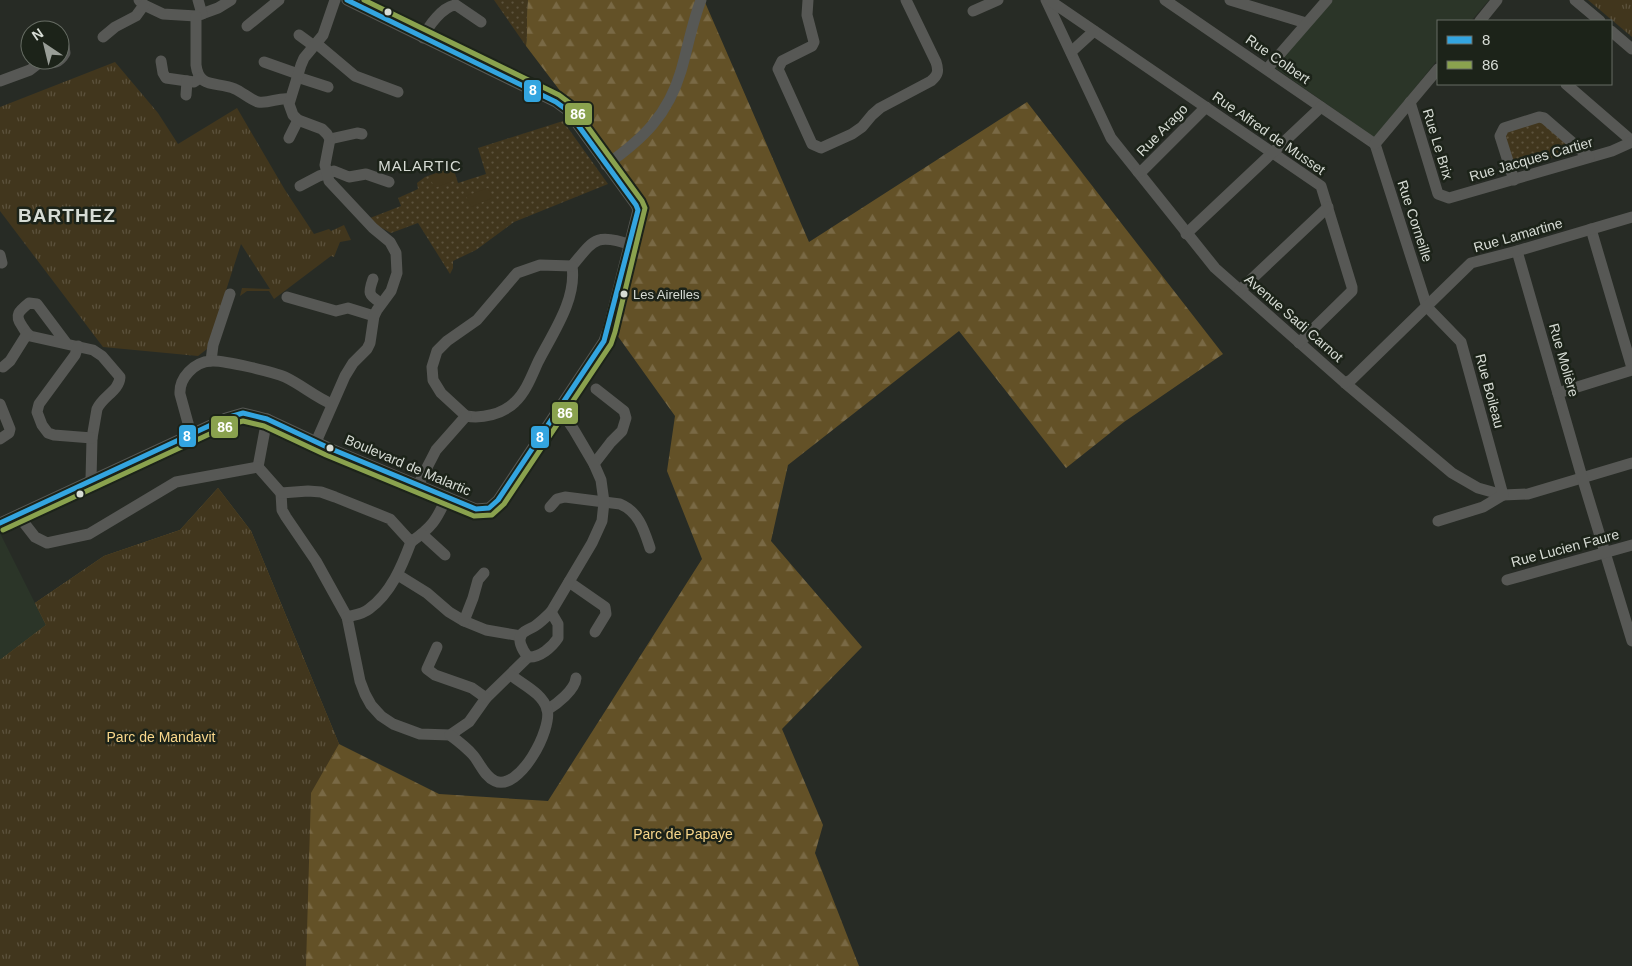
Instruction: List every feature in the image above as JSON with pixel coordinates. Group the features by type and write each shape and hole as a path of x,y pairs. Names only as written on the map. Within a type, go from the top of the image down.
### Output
{"street":[{"path":"198,0 196,65 200,78 211,84 233,88 258,102 284,98 289,100"},
{"path":"103,37 115,27 136,16 142,3 163,14 199,15 231,0"},
{"path":"247,26 279,0"},
{"path":"330,139 322,129 298,120 290,109 289,100 304,58 323,35 335,0"},
{"name":"Boulevard de Malartic","path":"0,524 234,414 244,413 267,419 316,442 476,509 489,508 498,500 606,336 631,245 638,210 563,107 347,0"},
{"path":"606,165 648,131 667,104 681,71 701,0"},
{"path":"808,0 807,15 814,42 812,46 782,61 778,69 812,144 820,148 857,132 880,108 931,81 937,75 936,62 906,0"},
{"path":"973,11 998,0"},
{"name":"Rue Alfred de Musset","path":"1048,0 1321,186 1352,291 1299,343"},
{"name":"Avenue Sadi Carnot","path":"1048,0 1111,138 1215,268 1345,384 1452,473 1478,488 1503,494 1528,494 1632,462"},
{"name":"Rue Colbert","path":"1165,0 1375,144"},
{"path":"1230,0 1306,23"},
{"path":"1267,70 1327,0"},
{"path":"1486,19 1497,0"},
{"path":"1575,0 1599,20"},
{"path":"424,38 439,16 453,5 456,5 481,22"},
{"path":"1071,52 1094,31"},
{"path":"1612,31 1632,49"},
{"path":"299,34 355,76 398,92"},
{"path":"161,60 163,73 166,78 194,82 200,78"},
{"path":"264,62 328,87"},
{"path":"0,81 30,70"},
{"path":"1375,144 1437,70"},
{"path":"186,95 187,81"},
{"path":"1567,85 1632,142"},
{"name":"Rue Le Brix","path":"1410,102 1438,194"},
{"name":"Rue Arago","path":"1138,172 1143,170 1206,107"},
{"path":"1186,234 1321,107"},
{"path":"1514,180 1500,136 1501,132 1504,128 1540,117 1544,118 1590,157"},
{"path":"289,138 298,120"},
{"path":"330,139 357,133 362,134"},
{"path":"316,442 348,371 370,343 374,316 381,303 391,291 397,273 396,254 390,242 373,228 348,202 326,174 325,157 330,139"},
{"name":"Rue Jacques Cartier","path":"1438,194 1449,198 1612,151 1632,142"},
{"name":"Rue Corneille","path":"1375,144 1427,307"},
{"path":"300,186 334,171 349,177 366,174 389,182"},
{"path":"1240,290 1328,207"},
{"name":"Rue Lamartine","path":"1345,384 1471,263 1517,252 1632,217"},
{"path":"1558,393 1632,369 1591,229"},
{"path":"572,266 540,265 517,273 477,320 447,341 437,351 432,367 433,380 441,393 466,416 474,418 501,411 519,397 565,309 573,274 572,266 588,245 598,240 612,240 631,245"},
{"name":"Rue Molière","path":"1517,252 1632,641"},
{"path":"373,279 369,292 381,303"},
{"path":"211,361 213,345 230,294"},
{"path":"287,297 336,311 348,308 374,316"},
{"path":"91,480 92,438 97,409 118,386 120,377 102,356 93,350 72,345 27,334 18,320 17,314 29,303 40,306 72,345 75,355 39,404 37,412 42,425 48,433 54,435 92,438"},
{"name":"Rue Boileau","path":"1427,307 1461,342 1503,494"},
{"path":"3,367 10,361 27,334"},
{"path":"191,434 180,388 187,373 198,365 211,361 273,372 332,404"},
{"path":"594,464 622,431 626,418 624,411 596,388"},
{"path":"0,404 10,428 0,439"},
{"path":"528,657 520,640 523,632 541,622 551,612 592,543 602,521 604,502 601,480 594,464 558,409"},
{"path":"418,485 436,450 466,416"},
{"path":"258,467 267,419"},
{"path":"258,467 281,493 282,510 316,561 347,617 360,680 365,694 381,716 402,729 420,734 450,735 469,722 486,698 528,657 536,657 558,638 558,624 551,612"},
{"path":"20,514 21,519 35,537 47,543 89,534 176,482 258,467"},
{"path":"281,493 308,490 335,497 390,519 411,542"},
{"path":"1438,521 1483,507 1503,494"},
{"path":"347,617 370,609 398,575 411,542 436,520 447,497"},
{"path":"550,507 557,499 565,498 620,504 627,507 642,522 650,548"},
{"path":"422,534 445,555"},
{"name":"Rue Lucien Faure","path":"1507,580 1632,545"},
{"path":"464,621 478,580 484,573"},
{"path":"398,575 427,593 464,621 486,630 521,636"},
{"path":"570,582 606,607 606,614 595,632"},
{"path":"437,648 427,669 435,676 472,688 486,698"},
{"path":"450,735 474,756 486,775 497,782 503,783 514,778 528,763 544,732 547,710 534,692 511,675"},
{"path":"547,710 576,683 576,678"}],"shaded area":[{"path":"1333,0 1489,0 1472,20 1437,20 1437,60 1375,138 1274,67"},
{"path":"0,533 46,625 0,660"}],"green space":[{"path":"494,0 528,0 526,46"},
{"name":"Parc de Papaye","path":"528,0 704,0 809,242 1027,102 1223,354 1124,422 1066,468 959,331 788,465 771,541 862,647 782,729 823,825 815,853 859,966 0,966 0,660 46,625 35,603 104,556 180,530 218,488 251,531 339,744 439,794 548,801 702,559 667,471 675,416 617,335 649,208 526,46"},
{"path":"1588,0 1632,0 1632,37"},
{"path":"115,62 158,113 178,144 237,108 285,190 314,234 329,229 331,231 344,225 351,240 340,242 334,257 331,256 274,299 269,291 247,291 240,296 242,288 270,289 241,244 207,349 198,356 103,347 0,211 0,107"},
{"path":"1539,119 1578,150 1513,169 1503,132"},
{"path":"563,121 608,184 514,222 476,250 453,261 453,268 450,274 418,223 391,233 378,226 370,218 401,206 398,198 418,189 417,183 425,177 453,167 458,183 486,174 478,148"},
{"path":"452,168 454,174 451,175 453,181 434,188 430,176"},
{"path":"488,188 492,198 471,207 466,196"},
{"name":"Parc de Mandavit","path":"218,488 251,531 339,744 311,793 306,966 0,966 0,660 46,625 35,603 104,556 180,530"}],"transit line":[{"name":"8","path":"0,523 226,418 243,413 267,419 329,448 476,509 489,508 498,500 604,341 638,210 567,110 556,102 347,0"},
{"name":"86","path":"3,530 229,425 243,421 264,426 326,455 474,516 492,515 504,504 611,344 645,208 642,201 571,104 559,95 364,0"}],"place":[{"name":"Les Airelles","path":"624,294"}],"district":[{"name":"MALARTIC","path":"420,166"},
{"name":"BARTHEZ","path":"67,215"}]}
